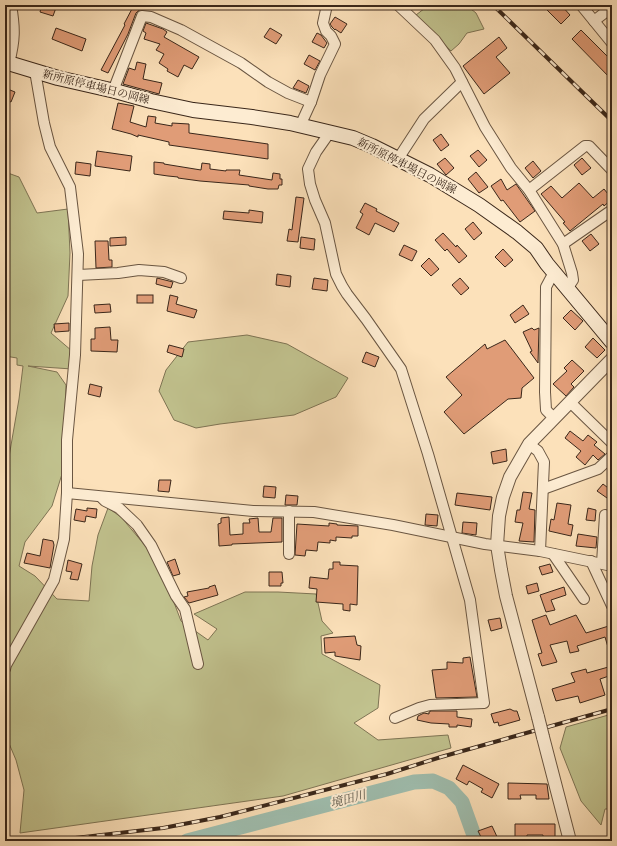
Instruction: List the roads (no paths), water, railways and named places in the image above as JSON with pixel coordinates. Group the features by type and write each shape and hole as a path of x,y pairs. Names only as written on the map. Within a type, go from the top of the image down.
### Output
{"main road":[{"name":"新所原停車場日の岡線","path":"7,62 58,78 151,101 193,110 252,117 330,132 359,141 398,159 430,175 479,205 536,248 567,290 612,342"}],"street":[{"path":"7,62 14,45 14,24 11,5"},
{"path":"300,126 334,44 323,23 327,5"},
{"path":"398,5 435,40 455,68 485,127 511,168 529,190 563,244 573,280 567,290"},
{"path":"582,5 612,43"},
{"path":"594,21 612,7"},
{"path":"113,91 142,16 151,17 181,30 241,63 268,82 288,93 311,102"},
{"path":"5,669 54,580 64,539 67,493 67,440 75,355 78,254 70,188 50,147 44,123 35,71"},
{"path":"398,159 424,119 462,82"},
{"path":"330,132 316,152 308,169 310,184 325,223 336,274 347,294 400,369 428,454 470,600 484,703 430,705 395,718"},
{"path":"529,190 585,146 589,146 612,170"},
{"path":"563,244 612,210"},
{"path":"78,275 118,273 139,270 164,272 181,278"},
{"path":"554,272 546,287 545,404 546,410 554,418"},
{"path":"570,841 506,596 497,545 499,516 503,497 510,477 529,444 612,359"},
{"path":"570,402 612,444"},
{"path":"529,444 538,451 544,462 540,551"},
{"path":"543,490 598,468 612,456"},
{"path":"67,493 253,511 322,513 452,536 486,544 540,551 612,566"},
{"path":"101,497 105,501 119,508 137,525 152,545 176,596 185,609 198,664"},
{"path":"289,511 290,554"},
{"path":"602,563 605,515"},
{"path":"553,554 584,599"},
{"path":"591,561 612,606"}],"waterway":[{"name":"境田川","path":"187,841 414,782 433,781 449,788 462,802 476,841"}],"railway":[{"path":"493,5 612,121"},
{"path":"49,841 163,828 220,817 387,774 441,757 612,709"}]}
